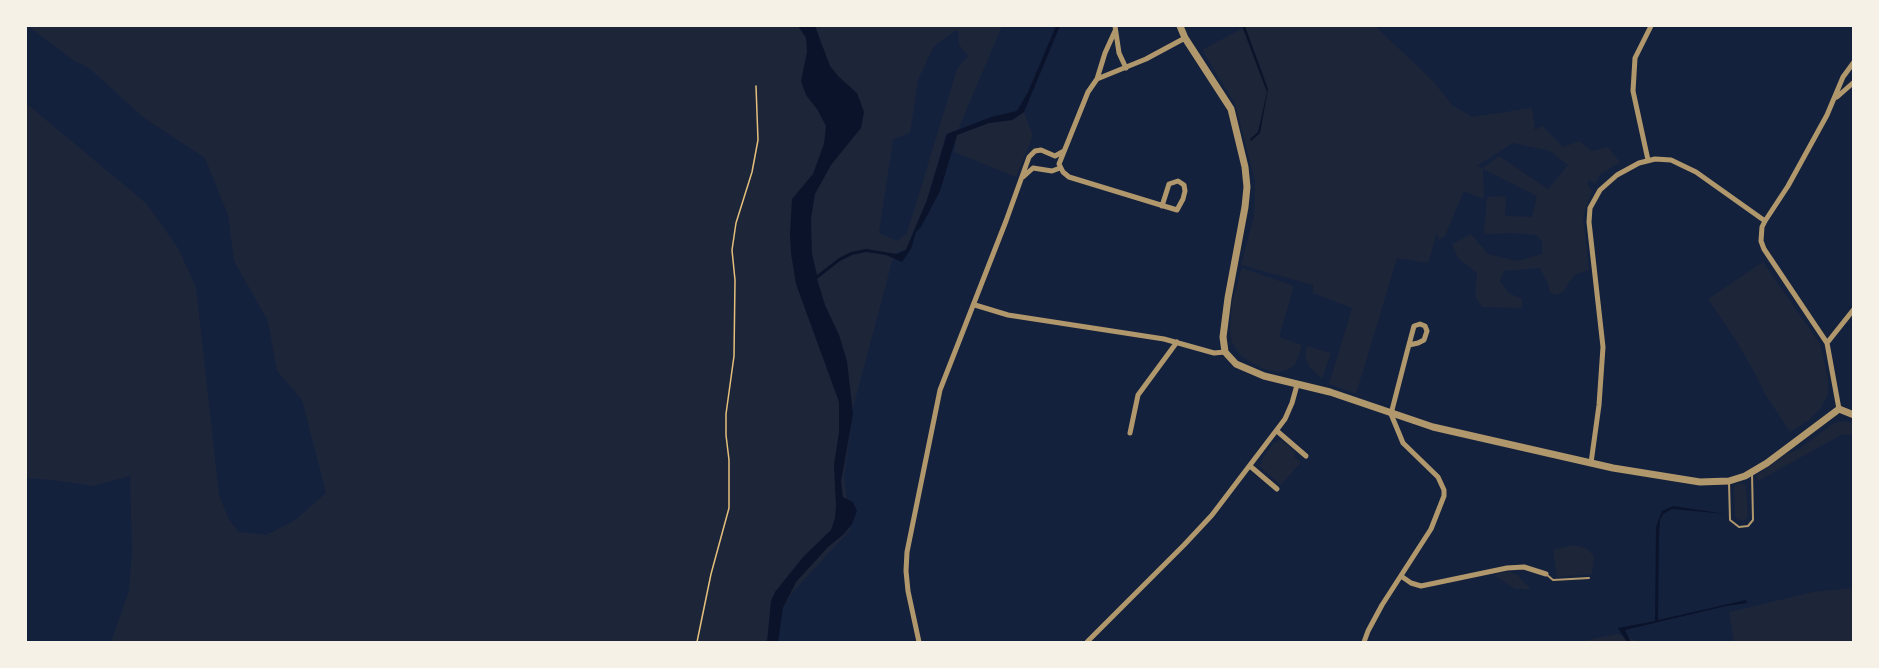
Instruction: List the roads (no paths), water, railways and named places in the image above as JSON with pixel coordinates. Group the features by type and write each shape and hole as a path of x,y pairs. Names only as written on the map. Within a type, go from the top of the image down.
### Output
{"street":[{"path":"1180,26 1185,38 1231,109 1247,175 1241,233 1223,327 1225,352 1240,367 1264,376 1329,392 1433,427 1591,463 1700,482 1729,481 1752,473 1839,409"},
{"path":"1648,160 1634,80 1635,58 1651,26"},
{"path":"1115,28 1119,53 1126,68"},
{"path":"1115,28 1097,79 1088,92 1064,151 1059,164 1060,168 1069,177 1162,206 1179,210 1185,191 1184,185 1178,181 1169,184 1162,206"},
{"path":"1097,79 1126,68 1185,38"},
{"path":"1839,409 1827,343 1764,249 1761,241 1765,221 1788,186 1834,101 1843,77 1854,62"},
{"path":"1834,101 1854,82"},
{"path":"919,642 908,591 907,552 936,404 1029,156 1041,150 1055,156 1064,151"},
{"path":"1029,156 1029,163 1034,168 1053,171 1060,168"},
{"path":"1591,463 1599,405 1603,347 1589,234 1590,208 1600,190 1611,179 1630,168 1648,160 1662,158 1684,164 1765,221"},
{"path":"1022,178 1034,168"},
{"path":"975,305 1008,315 1177,342 1214,353 1225,352"},
{"path":"1827,343 1854,309"},
{"path":"1130,433 1138,394 1177,342"},
{"path":"1364,642 1372,622 1431,530 1442,502 1444,490 1432,471 1403,443 1391,414 1409,345"},
{"path":"1087,642 1199,530 1277,430 1292,403 1297,384"},
{"path":"1839,409 1854,415"},
{"path":"1277,430 1306,456"},
{"path":"1250,466 1277,489"},
{"path":"1401,576 1411,583 1423,586 1507,568 1524,567 1546,574"}],"lane":[{"path":"1729,481 1730,520 1739,528 1748,526 1753,520 1752,473"},
{"path":"1546,574 1554,580 1589,578"}]}
